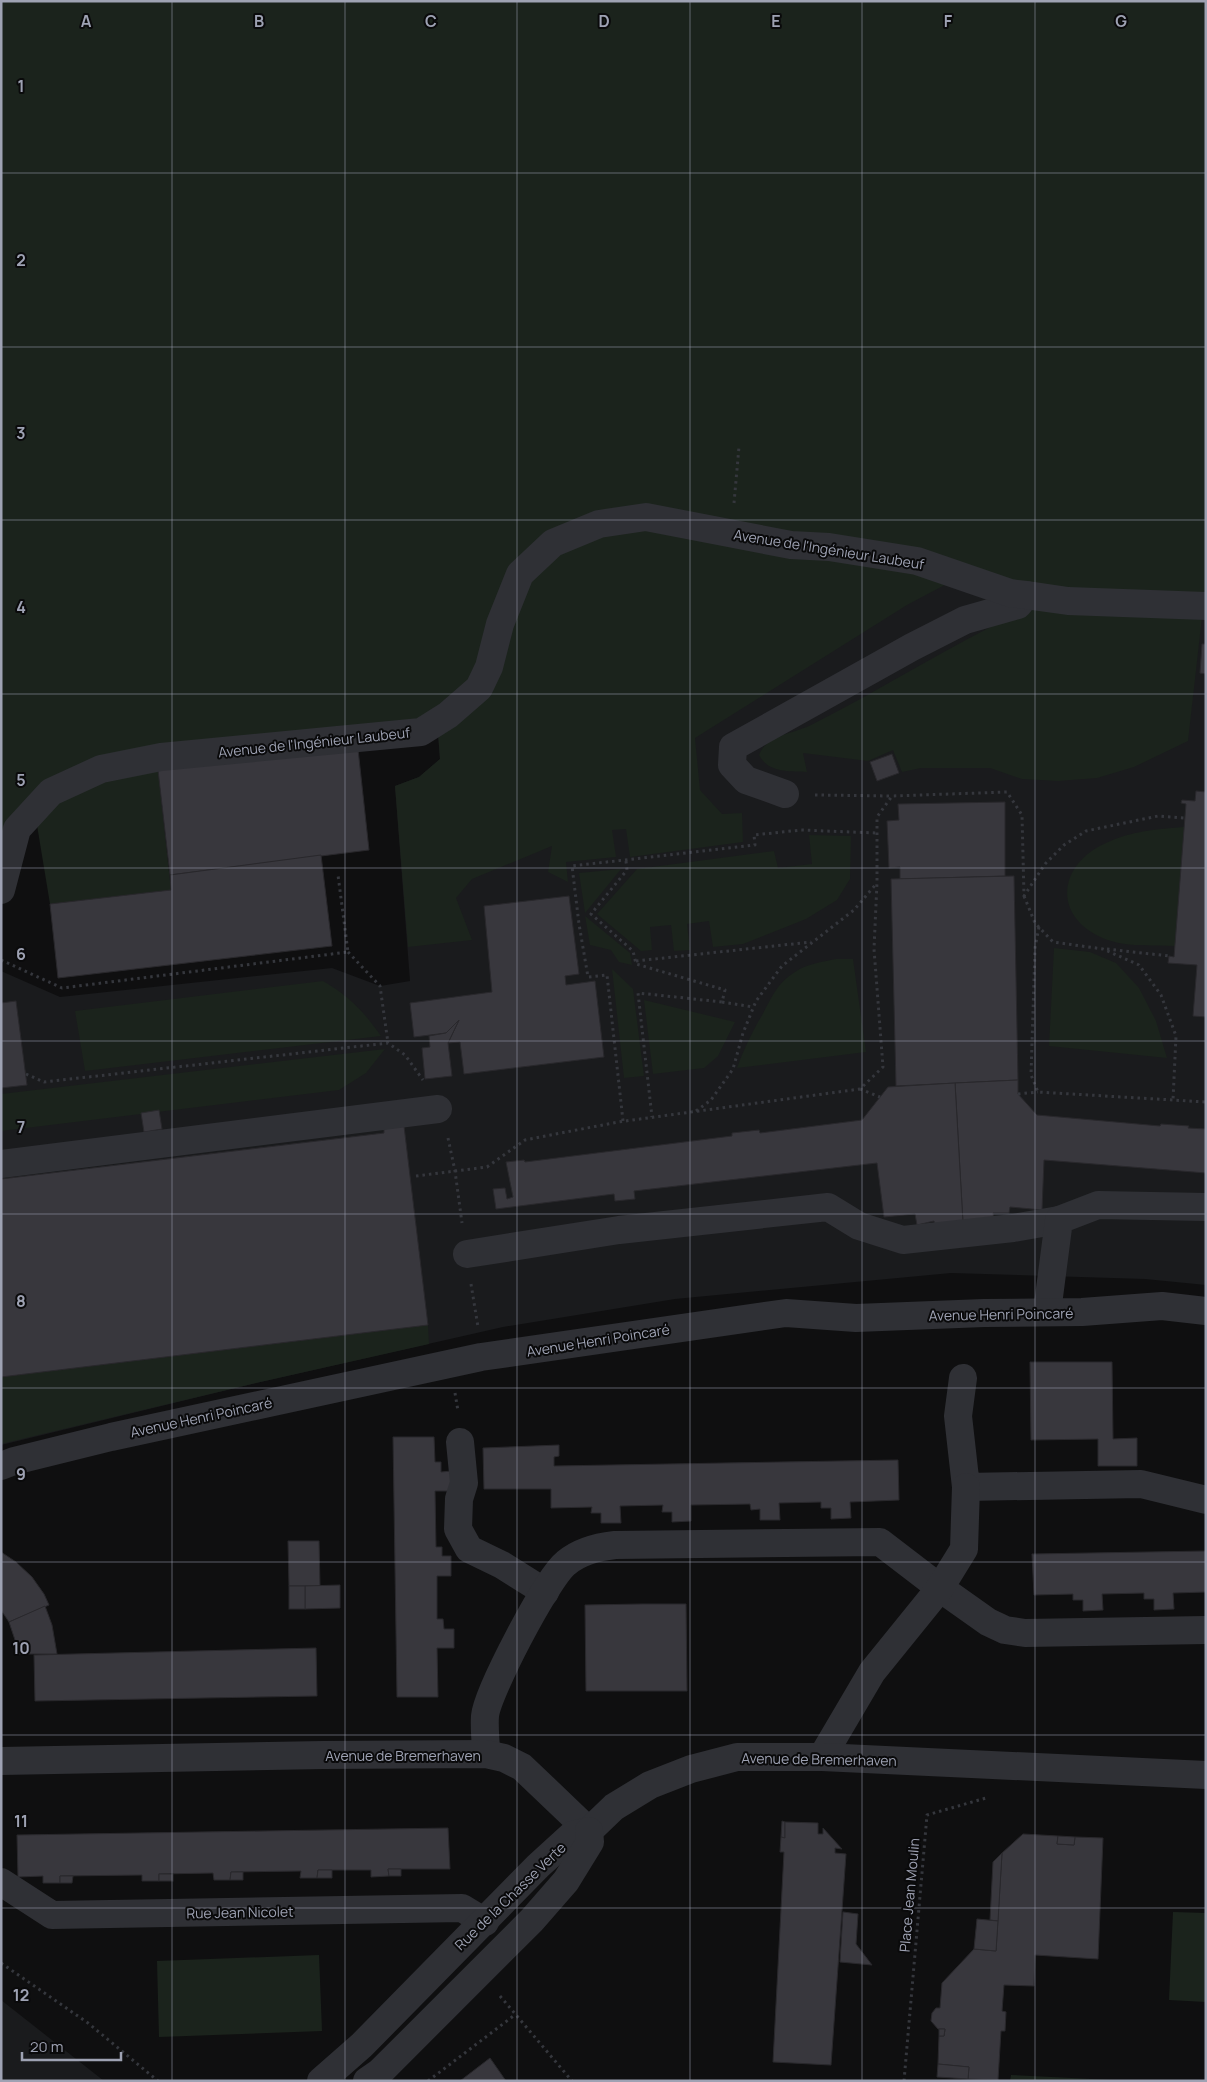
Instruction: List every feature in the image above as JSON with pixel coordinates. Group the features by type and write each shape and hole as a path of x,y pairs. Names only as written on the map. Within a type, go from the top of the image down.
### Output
{"street":[{"name":"Avenue de l'Ingénieur Laubeuf","path":"1,890 17,829 51,792 101,769 161,757 421,732 448,715 479,688 489,667 500,624 520,574 553,543 599,524 646,517 791,545 829,547 916,561 1010,593 1068,601 1206,606"},
{"path":"785,794 746,780 732,766 733,747 912,646 965,620 1018,605 1026,595"},
{"path":"1,1164 438,1109"},
{"path":"467,1254 619,1230 828,1207 858,1226 902,1240 1013,1228 1059,1220 1098,1205 1206,1207"},
{"path":"1047,1312 1059,1220"},
{"name":"Avenue Henri Poincaré","path":"1,1466 111,1436 481,1357 786,1313 856,1318 984,1312 1082,1312 1162,1306 1206,1311"},
{"path":"822,1757 872,1672 940,1588 964,1549 966,1487 958,1416 963,1378"},
{"path":"460,1442 464,1483 458,1499 458,1529 469,1549 502,1565 545,1592"},
{"path":"966,1487 1141,1484 1206,1500"},
{"path":"486,1754 485,1716 490,1695 534,1610 554,1575 566,1563 596,1547 634,1544 880,1542 988,1622 1005,1630 1025,1634 1206,1630"},
{"name":"Avenue de Bremerhaven","path":"1,1761 486,1754 504,1758 522,1766 589,1831 614,1807 650,1785 691,1769 737,1757 822,1757 1206,1775"},
{"name":"Rue de la Chasse Verte","path":"321,2081 362,2045 538,1866 572,1835 589,1831 590,1842 566,1881 532,1920 378,2078"},
{"name":"Rue Jean Nicolet","path":"1,1882 52,1915 462,1908 485,1922"}],"path":[{"path":"732,534 739,447"},
{"path":"785,794 892,796 1007,792 1022,815 1024,896 1038,928 1053,942 1168,956"},
{"path":"860,1089 883,1067 874,949 877,817 892,796"},
{"path":"1024,896 1045,864 1064,845 1086,830 1158,816 1185,818"},
{"path":"623,1121 607,975 588,977 572,866 754,845 754,835 801,830 877,832"},
{"path":"626,861 627,870 591,914 633,951 636,964 725,990 722,1002"},
{"path":"338,875 348,952 380,986 388,1043"},
{"path":"695,1111 711,1100 733,1069 742,1033 756,1000 782,966 854,910 877,882"},
{"path":"1038,928 1035,948 1031,1075 1038,1092"},
{"path":"636,961 813,942"},
{"path":"1103,949 1139,965 1160,995 1176,1036 1173,1100"},
{"path":"1,960 62,988 348,952"},
{"path":"652,1117 638,993 754,1007"},
{"path":"26,1074 44,1082 388,1043 406,1055 432,1093 449,1142 459,1205"},
{"path":"416,1176 487,1167 525,1140 623,1121 860,1089 880,1097"},
{"path":"1018,1094 1038,1092 1206,1102"},
{"path":"450,1364 457,1402 460,1442"},
{"name":"Place Jean Moulin","path":"904,2081 927,1815 1001,1793 1003,1765"},
{"path":"1,1963 88,2023 158,2081"},
{"path":"505,2001 572,2081"},
{"path":"428,2081 516,2014"}],"shaded area":[{"path":"1,1 1206,1 1206,597 1038,590 669,511 539,542 478,677 429,719 45,781 1,842"},
{"path":"637,527 867,560 956,579 907,605 695,738 700,790 722,814 742,813 743,842 630,857 626,829 612,830 616,857 566,862 568,882 548,872 552,846 472,879 456,898 472,940 408,947 395,786 419,777 440,759 438,733 517,595 542,564 581,539"},
{"path":"581,539 1206,617 1206,1285 1145,1279 951,1273 675,1299 503,1327 256,1383 1,1445 1,971 60,997 332,968 380,986 410,981 395,786 419,777 440,759 438,733"},
{"path":"1029,608 1202,617 1188,741 1134,767 1097,778 1058,781 1022,779 990,768 921,768 902,772 893,750 868,761 803,753 807,772 773,768 763,761 759,755 768,743 782,735 813,724 974,635"},
{"path":"158,770 171,890 50,904 35,813 51,792"},
{"path":"1184,827 1175,946 1135,945 1111,941 1092,933 1079,921 1070,908 1067,894 1069,880 1076,866 1089,853 1115,839 1134,833"},
{"path":"809,835 851,836 850,879 837,900 806,919 743,944 713,947 709,921 687,924 690,950 674,951 671,925 650,927 652,950 641,951 597,914 637,869 774,851 778,868 812,864"},
{"path":"621,869 585,913 579,873"},
{"path":"585,916 630,953 632,965 619,962 611,950 590,945"},
{"path":"1054,948 1090,952 1116,963 1139,988 1156,1021 1167,1058 1049,1046"},
{"path":"836,959 853,959 866,1052 737,1068 755,1028 773,995 782,983 804,967"},
{"path":"612,969 633,989 644,1076 624,1078"},
{"path":"323,981 355,1005 381,1036 85,1071 75,1011"},
{"path":"644,1000 735,1022 718,1056 704,1068 653,1074"},
{"path":"385,1049 366,1073 339,1090 1,1131 1,1094"},
{"path":"428,1325 429,1344 1,1444 1,1377"},
{"path":"1173,1912 1206,1913 1206,2002 1169,2000"},
{"path":"319,1955 322,2031 159,2037 157,1961"},
{"path":"1,2000 104,2081 1,2081"},
{"path":"1011,2075 1133,2081 1010,2081"}],"building":[{"path":"1202,644 1206,644 1206,674 1200,673"},
{"path":"358,749 369,850 170,875 158,770"},
{"path":"892,754 899,773 877,781 870,762"},
{"path":"1196,791 1206,792 1206,1017 1193,1016 1197,965 1168,963 1169,956 1174,957 1186,804 1181,803 1182,800 1195,801"},
{"path":"1005,802 1005,876 900,879 900,867 889,868 887,821 899,820 898,804"},
{"path":"321,855 332,946 58,978 50,904 171,890 170,875"},
{"path":"1014,876 1018,1080 896,1086 891,879"},
{"path":"569,896 579,974 565,976 566,985 595,981 604,1057 464,1074 460,1042 448,1043 459,1020 446,1033 414,1037 410,1003 492,992 484,906"},
{"path":"16,1001 27,1085 1,1088 1,1003"},
{"path":"459,1020 448,1043 452,1076 425,1079 422,1048 430,1047 429,1036 446,1033"},
{"path":"1018,1080 1018,1094 1037,1115 1160,1126 1161,1124 1189,1126 1188,1128 1206,1129 1206,1173 1044,1160 1042,1210 1010,1207 1009,1213 993,1213 994,1220 963,1223 955,1083"},
{"path":"955,1083 963,1223 935,1226 934,1221 917,1225 915,1214 884,1217 877,1163 634,1191 635,1199 615,1201 614,1194 496,1209 493,1189 505,1188 507,1199 513,1197 506,1162 524,1160 525,1162 732,1136 732,1133 759,1130 760,1133 862,1120 888,1087"},
{"path":"159,1110 162,1129 144,1132 141,1113"},
{"path":"404,1126 428,1325 1,1377 1,1179 384,1133 384,1129"},
{"path":"1030,1362 1112,1362 1113,1439 1137,1438 1137,1466 1098,1466 1098,1439 1031,1440"},
{"path":"393,1437 434,1437 435,1462 441,1462 441,1472 452,1471 452,1491 435,1491 436,1547 442,1547 442,1556 451,1556 451,1576 437,1576 437,1619 443,1619 444,1629 454,1629 454,1648 437,1648 438,1697 397,1697"},
{"path":"559,1445 559,1456 554,1457 554,1466 898,1460 899,1500 850,1502 851,1518 831,1519 831,1508 821,1508 821,1502 779,1503 780,1520 760,1520 760,1509 751,1510 750,1504 691,1505 691,1521 672,1522 672,1512 662,1512 663,1505 620,1506 621,1523 601,1523 601,1513 591,1513 592,1507 551,1508 551,1489 484,1489 483,1448"},
{"path":"288,1541 319,1541 320,1586 289,1586"},
{"path":"1206,1551 1206,1592 1173,1593 1174,1609 1154,1610 1154,1599 1144,1599 1144,1593 1102,1594 1103,1610 1083,1611 1083,1600 1073,1600 1073,1594 1034,1595 1032,1554"},
{"path":"1,1552 16,1562 32,1577 49,1605 9,1622 1,1610"},
{"path":"340,1585 340,1608 305,1609 305,1586"},
{"path":"289,1586 305,1586 305,1609 289,1609"},
{"path":"686,1604 687,1691 586,1691 585,1605"},
{"path":"45,1606 52,1625 57,1654 16,1654 16,1643 9,1622"},
{"path":"316,1648 317,1696 35,1701 34,1655"},
{"path":"782,1821 785,1822 785,1838 781,1837"},
{"path":"785,1822 818,1823 818,1834 823,1834 823,1828 842,1849 835,1848 835,1853 846,1854 831,2065 773,2062 784,1852 780,1852 781,1837 785,1838"},
{"path":"448,1828 450,1869 388,1869 389,1876 371,1877 371,1870 318,1870 317,1878 300,1878 301,1871 231,1872 230,1880 214,1880 213,1873 159,1874 159,1881 142,1881 142,1875 60,1876 60,1883 43,1883 43,1876 18,1877 17,1835"},
{"path":"1023,1834 1058,1836 1057,1844 1074,1845 1075,1837 1103,1838 1098,1959 1035,1955 1034,1986 1004,1985 1002,2011 1006,2012 1005,2031 1001,2031 998,2080 968,2079 969,2067 938,2064 939,2036 944,2036 945,2029 938,2029 931,2021 932,2013 936,2008 940,2008 942,1983 974,1949 996,1951 1002,1853"},
{"path":"1058,1836 1075,1837 1074,1845 1057,1844"},
{"path":"1002,1853 998,1921 990,1920 993,1862"},
{"path":"388,1869 401,1869 401,1876 389,1876"},
{"path":"318,1870 332,1870 332,1878 317,1878"},
{"path":"231,1872 243,1872 243,1880 230,1880"},
{"path":"159,1874 173,1874 173,1881 159,1881"},
{"path":"60,1876 73,1876 72,1883 60,1883"},
{"path":"843,1912 858,1914 856,1944 872,1965 840,1962"},
{"path":"977,1919 998,1921 996,1951 974,1949"},
{"path":"939,2029 945,2029 944,2036 939,2036"},
{"path":"490,2058 506,2081 460,2081"},
{"path":"938,2064 969,2067 968,2079 937,2077"}]}
